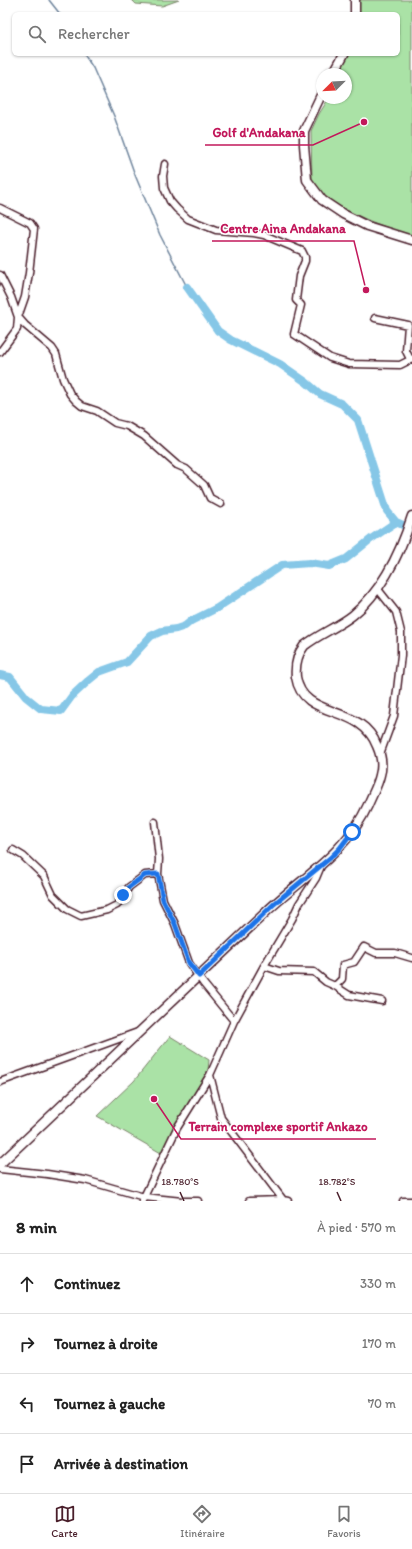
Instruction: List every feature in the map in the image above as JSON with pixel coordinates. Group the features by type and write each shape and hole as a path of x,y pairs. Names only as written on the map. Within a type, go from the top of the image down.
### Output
{"main road":[{"path":"355,0 356,12"},
{"path":"336,68 343,56"},
{"path":"317,104 304,131 307,180 322,200 343,214 367,226 412,240"},
{"path":"0,1164 274,904 321,866 340,848 363,816 381,774 380,754 374,738 358,722 320,707 309,700 299,688 296,674 297,659 304,646 353,615 377,588 393,561 410,523"}],"street":[{"path":"165,164 163,176 164,188 170,201 188,218 216,230 264,235 302,251 305,261 299,276 296,300 301,304 294,334 330,358 349,364 400,365 411,359 406,351 408,325 375,318"},
{"path":"0,208 30,223 34,229 25,297 18,317 17,329 0,352"},
{"path":"0,275 11,297 18,317 52,348 56,354 63,379 70,394 76,401 82,406 96,411 115,423 127,426 144,436 177,465 186,469 204,485 210,498 221,504"},
{"path":"377,588 396,612 401,632 401,655 394,716 380,754"},
{"path":"155,822 158,874 163,900 175,924 189,963 234,1021"},
{"path":"13,850 23,856 44,876 53,895 67,909 81,916 107,910 117,904 129,887 145,875 158,874"},
{"path":"143,1199 177,1128 210,1075 234,1021 299,904 316,878 321,866"},
{"path":"335,986 342,979 343,965 354,962 364,947 376,953 395,953 412,958"},
{"path":"264,966 279,971 314,972 326,982 349,995 382,1001"},
{"path":"0,1082 140,1031"},
{"path":"210,1075 221,1118 285,1201"},
{"path":"0,1169 85,1180 143,1199 198,1201"},
{"path":"249,1201 285,1201"},
{"path":"403,1201 412,1201"}],"green space":[{"path":"132,0 179,0 162,6 136,4"},
{"path":"358,0 412,0 412,237 346,210 325,197 312,179 311,131 319,114 325,104 352,104 352,68 341,68 346,56 400,56 400,12 359,12"},
{"path":"170,1036 209,1060 208,1070 161,1153 97,1116 134,1081"}],"waterway":[{"path":"49,0 58,12"},
{"path":"85,56 93,68 114,116 135,175 160,235 187,287"},
{"path":"187,287 218,331 231,340 280,364 320,394 342,404 358,420 387,511 396,522 412,529"},
{"path":"0,675 10,677 26,697 41,709 61,711 72,696 88,681 99,672 127,662 151,636 162,631 185,626 191,621 217,608 282,565 310,563 329,566 346,559 371,539 396,522"}],"place":[{"name":"Golf d'Andakana","path":"364,122"},
{"name":"Centre Aina Andakana","path":"366,290"},
{"name":"Terrain complexe sportif Ankazo","path":"154,1099"}],"route":[{"path":"123,895 129,887 145,875 158,874 163,900 175,924 189,963 199,976 274,904 330,858 352,832"}]}
